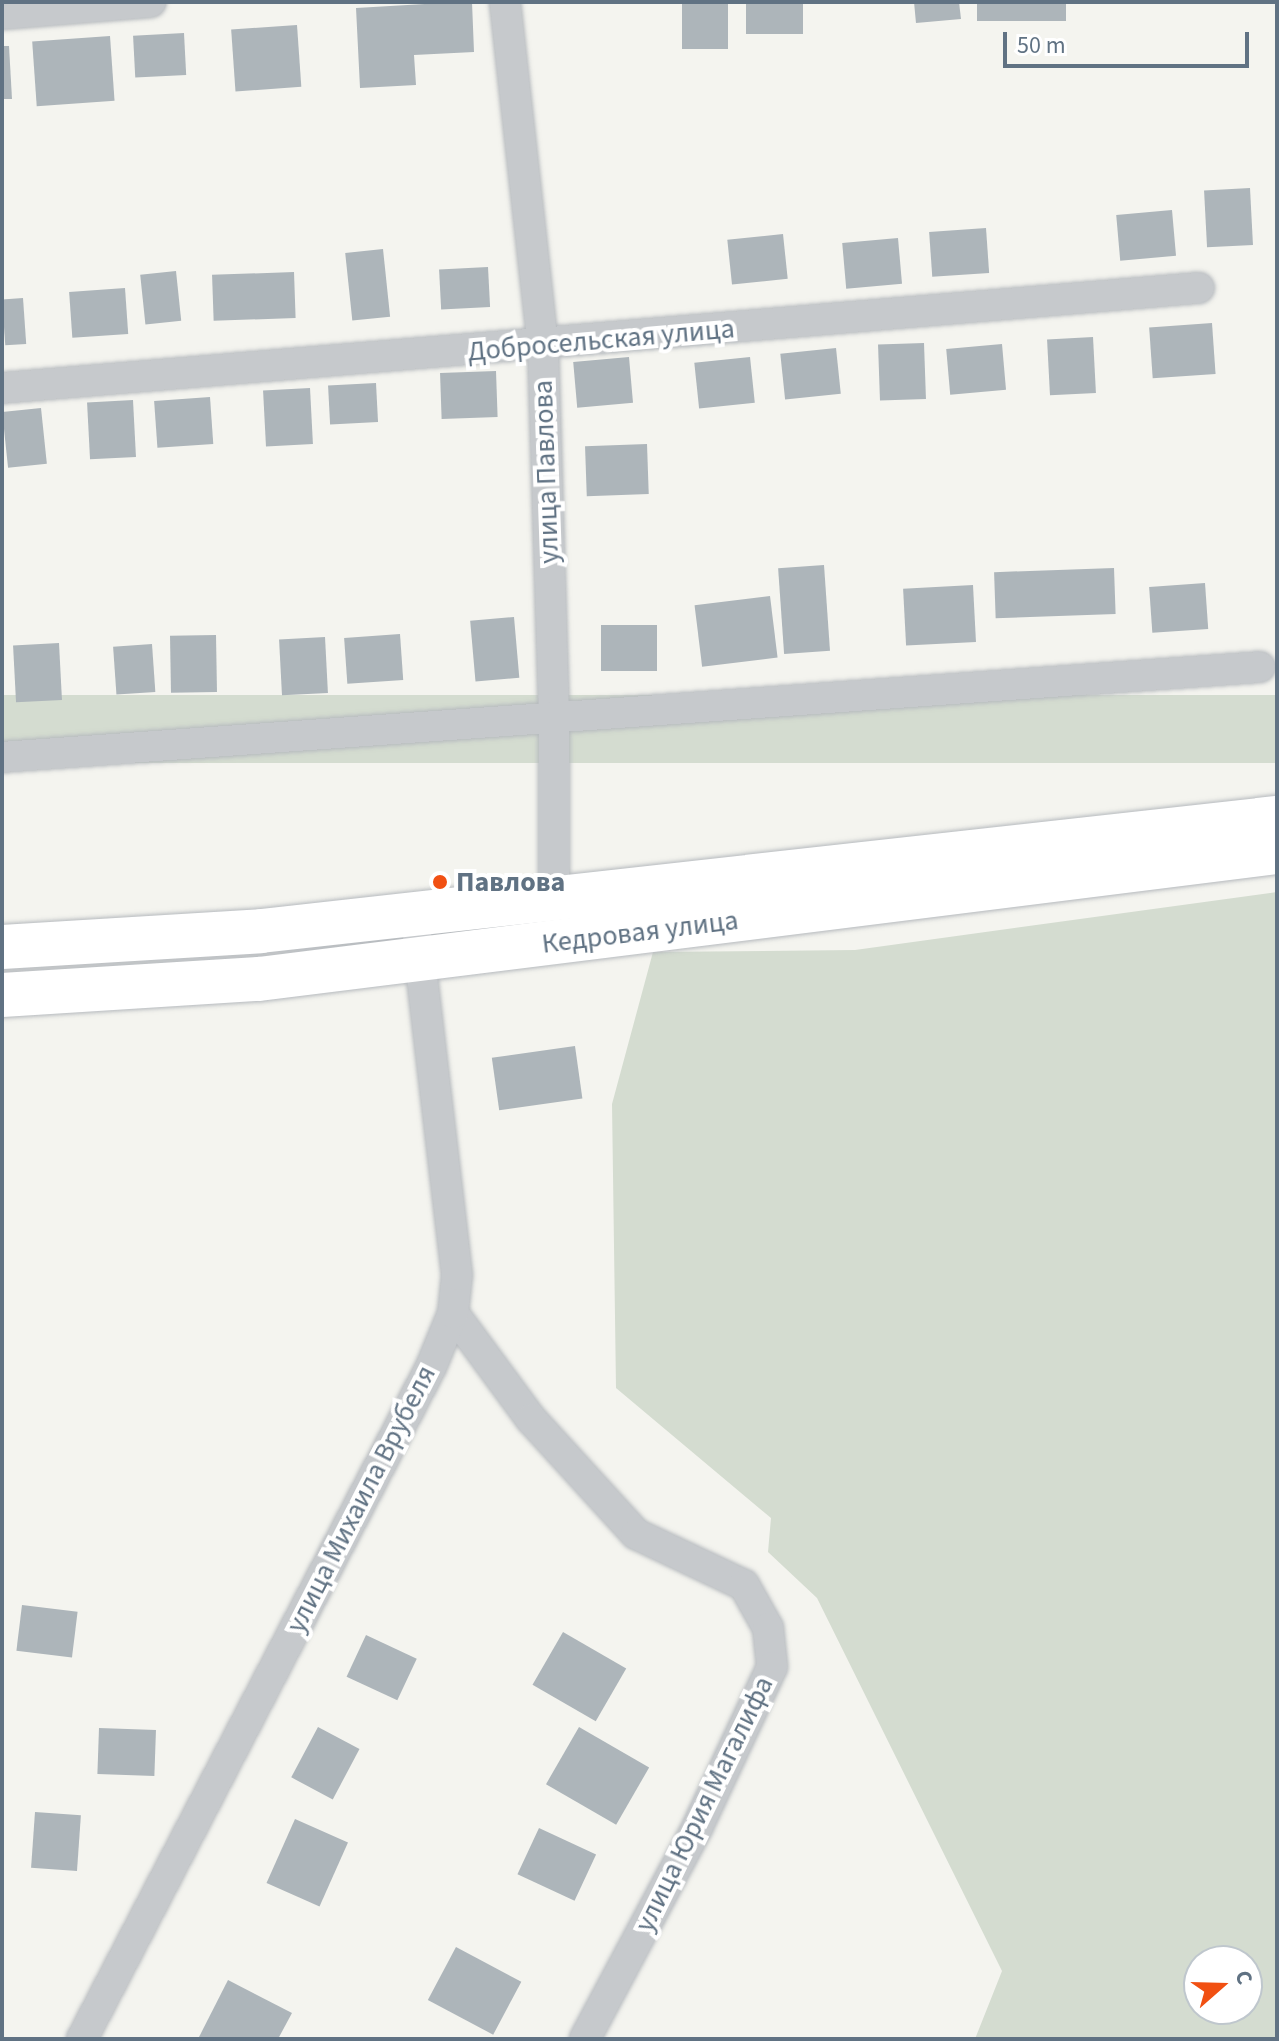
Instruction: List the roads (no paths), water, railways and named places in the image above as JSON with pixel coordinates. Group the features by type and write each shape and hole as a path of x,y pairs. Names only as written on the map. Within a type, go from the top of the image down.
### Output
{"main road":[{"name":"Кедровая улица","path":"2,947 261,931 1277,818"},
{"name":"Кедровая улица","path":"2,995 259,979 1277,852"}],"street":[{"path":"2,14 151,2"},
{"name":"улица Павлова","path":"505,2 543,345 554,717 553,943"},
{"name":"Добросельская улица","path":"2,388 1199,288"},
{"path":"2,757 1260,667"},
{"name":"улица Михаила Врубеля","path":"82,2039 431,1367 453,1313 457,1275 419,960 417,915"},
{"name":"улица Юрия Магалифа","path":"453,1313 531,1419 636,1534 744,1585 768,1628 772,1667 697,1828 585,2039"}],"place":[{"name":"Павлова","path":"440,882"}]}
